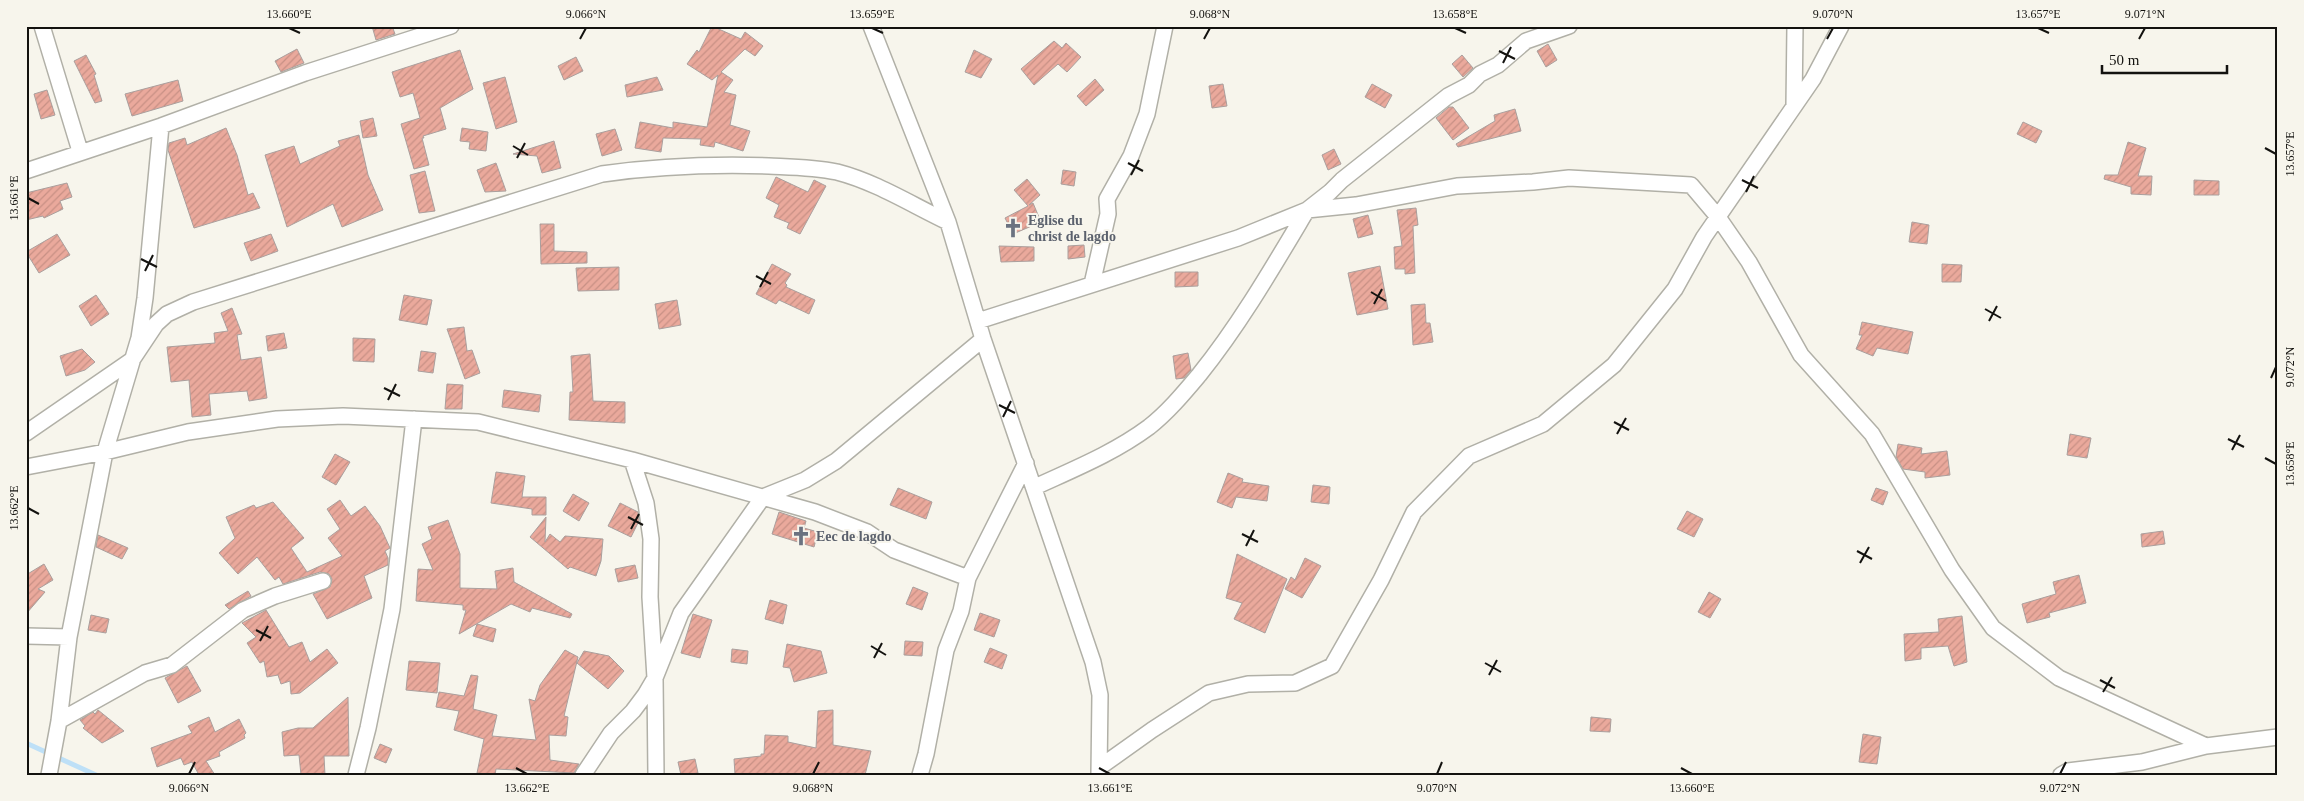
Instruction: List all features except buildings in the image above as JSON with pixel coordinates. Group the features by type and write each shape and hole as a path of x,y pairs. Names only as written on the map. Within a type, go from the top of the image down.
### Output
{"street":[{"path":"42,26 80,151"},
{"path":"26,171 80,151 161,126 305,74 451,26"},
{"path":"872,26 948,222 983,338 1093,662 1100,695 1099,771"},
{"path":"1092,284 1108,214 1107,198 1131,156 1147,114 1165,26"},
{"path":"978,321 1238,238 1307,210 1448,96 1469,86 1480,74 1498,65 1526,41 1569,26"},
{"path":"1794,106 1795,26"},
{"path":"1099,771 1152,730 1209,693 1248,684 1295,683 1332,666 1381,580 1414,512 1469,456 1544,424 1614,365 1675,289 1718,217 1813,79 1841,26"},
{"path":"49,775 59,721 70,637 105,452 138,338 145,298 161,126"},
{"path":"26,432 132,360 156,324 167,314 193,302 602,174 651,167 716,164 812,168 838,172 868,183 948,222"},
{"path":"1307,210 1356,205 1457,186 1569,178 1691,185 1718,217 1749,262 1802,355 1872,434 1952,570 1993,628 2059,678 2206,746"},
{"path":"1034,487 1104,456 1149,427 1178,401 1219,350 1244,313 1307,210"},
{"path":"583,775 598,749 633,711 655,678 681,613 763,497 805,480 836,461 983,338"},
{"path":"26,467 105,452 188,432 277,419 343,416 478,422 632,460 815,512 867,532 894,550 968,578"},
{"path":"356,775 368,728 392,609 414,419"},
{"path":"632,460 646,503 651,539 650,597 655,678 656,775"},
{"path":"920,775 926,754 946,650 960,611 968,578 1026,463"},
{"path":"59,721 144,673 172,665 243,610 275,596 323,581"},
{"path":"26,636 70,637"},
{"path":"2060,775 2068,771 2142,762 2206,746 2278,737"}],"waterway":[{"path":"26,743 96,775"}],"place":[{"name":"Eglise du christ de lagdo","path":"1013,228"},
{"name":"Eec de lagdo","path":"801,536"}]}
